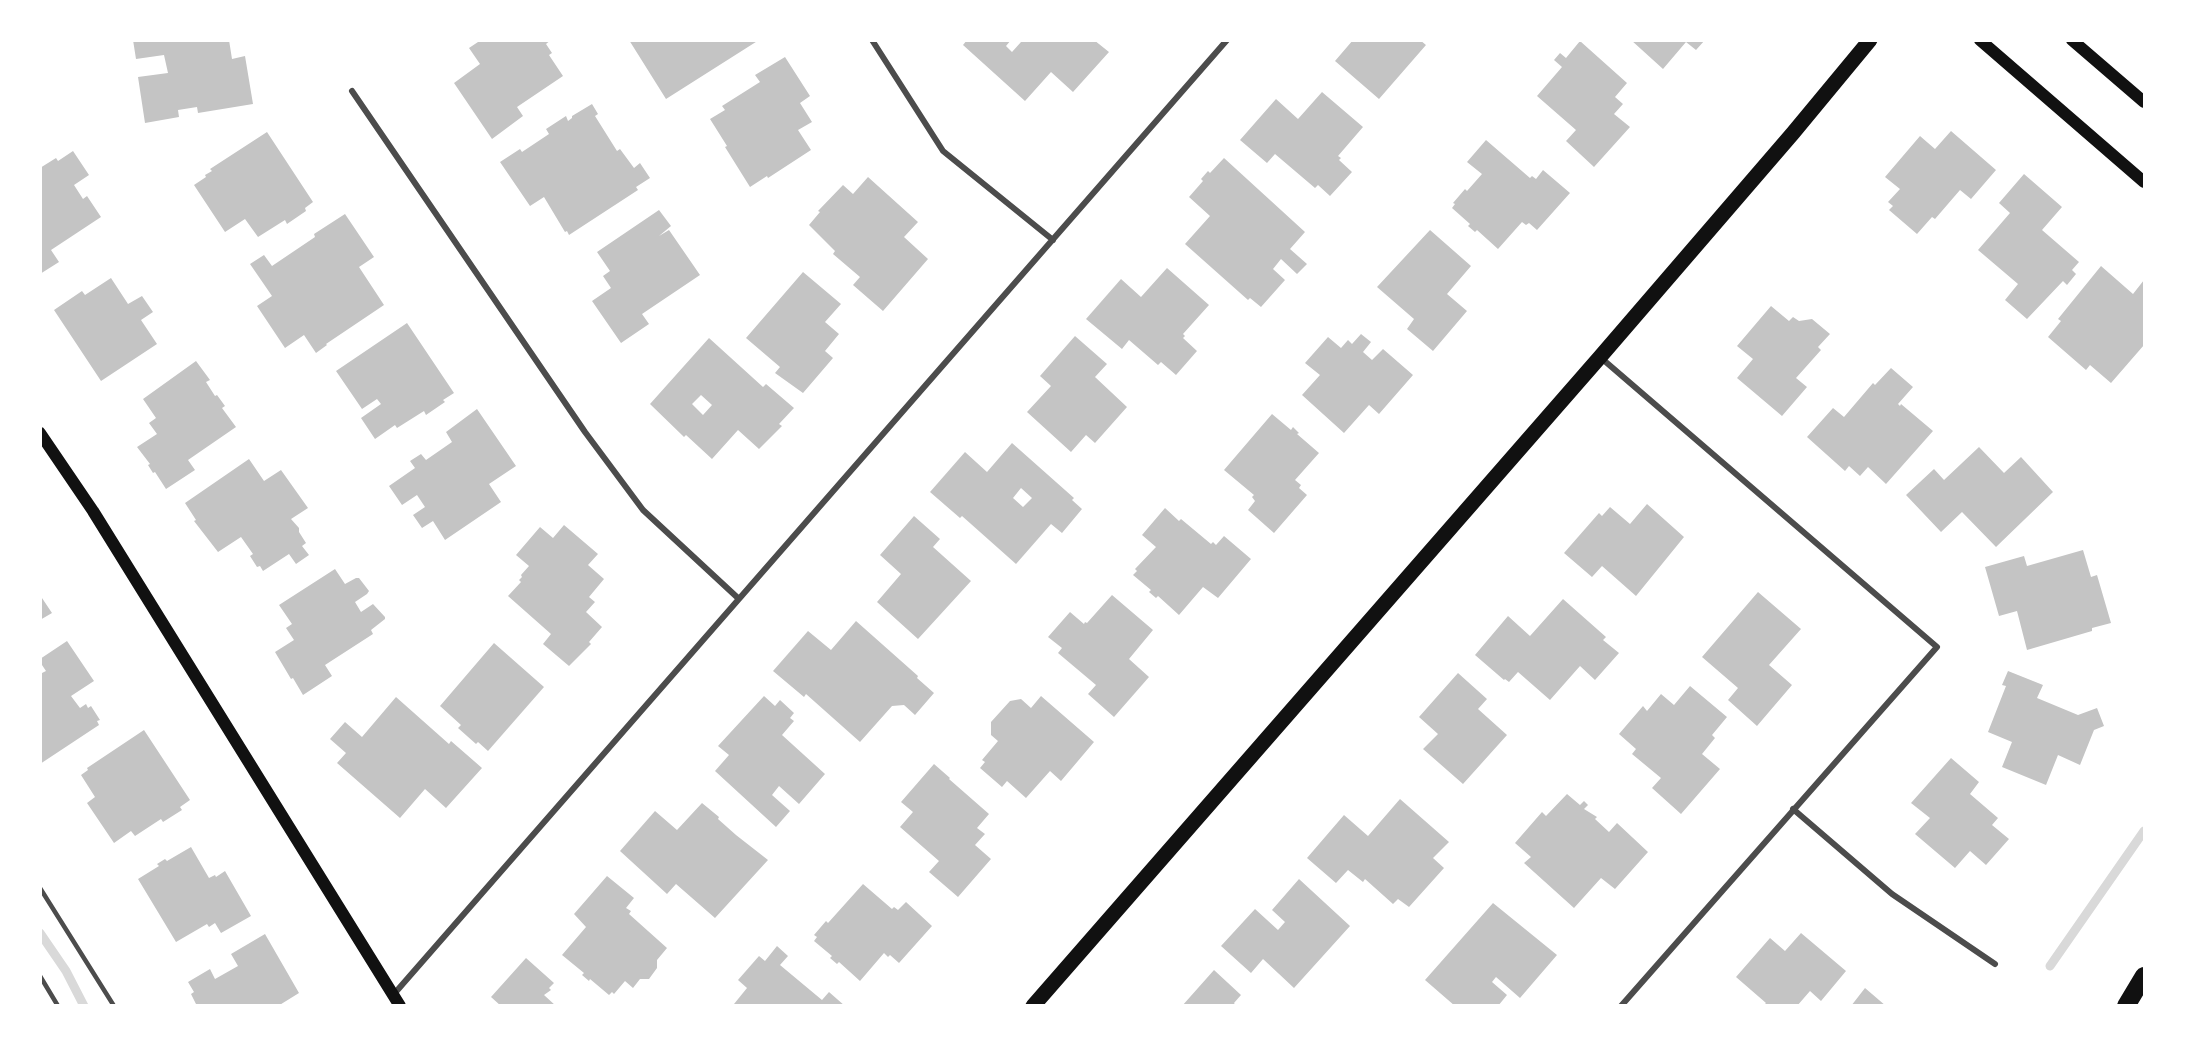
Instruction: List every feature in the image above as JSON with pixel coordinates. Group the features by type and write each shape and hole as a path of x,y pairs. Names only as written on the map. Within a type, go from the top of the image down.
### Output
{"highway":[{"path":"2126,1005 2145,976"}],"main road":[{"path":"1033,1005 1600,357 1794,133 1870,40"},
{"path":"1980,40 2145,182"},
{"path":"2072,40 2145,102"},
{"path":"40,433 93,511 397,1000"}],"street":[{"path":"872,40 943,151 1053,240"},
{"path":"397,1000 739,599 1227,40"},
{"path":"352,91 585,432 643,510 739,599"},
{"path":"1600,357 1936,647 1621,1005"},
{"path":"1793,809 1892,894 1995,964"}],"lane":[{"path":"40,888 114,1005"},
{"path":"40,976 58,1005"}],"building":[{"path":"133,40 229,40 232,59 245,56 253,104 198,113 197,107 178,110 179,117 145,123 138,77 168,73 164,55 136,59"},
{"path":"481,40 551,40 546,44 552,53 549,55 563,76 517,107 523,116 492,139 454,83 480,64 469,48"},
{"path":"629,40 759,40 666,99"},
{"path":"967,40 1011,40 1006,46 1012,52 1021,42 1019,40 1094,40 1109,52 1073,92 1051,72 1025,101 963,45"},
{"path":"1353,40 1420,40 1426,45 1379,99 1335,61"},
{"path":"1631,40 1705,40 1696,50 1686,42 1663,69"},
{"path":"1580,41 1627,83 1615,97 1623,104 1614,114 1630,127 1594,167 1566,141 1576,130 1537,96 1562,67 1554,60 1560,53 1566,58"},
{"path":"785,57 810,96 800,103 812,122 798,130 811,150 750,187 710,119 725,110 722,106 760,82 755,75"},
{"path":"1322,92 1363,127 1338,156 1341,158 1339,160 1352,172 1330,196 1318,185 1315,188 1275,154 1267,163 1240,140 1276,99 1298,119"},
{"path":"592,104 598,114 595,116 617,151 620,149 634,168 640,163 650,178 636,187 638,190 569,235 544,197 530,206 500,162 520,149 522,152 549,134 546,129 566,116 568,121"},
{"path":"1951,131 1996,170 1971,199 1960,190 1935,219 1932,217 1917,234 1889,210 1893,206 1888,202 1900,189 1885,177 1920,136 1935,149"},
{"path":"267,132 313,202 305,208 306,211 287,224 285,220 258,237 245,219 225,232 194,185 212,171 210,169"},
{"path":"1486,140 1530,178 1532,176 1536,179 1543,170 1570,193 1537,230 1529,223 1526,225 1522,222 1498,249 1477,230 1475,232 1468,226 1470,224 1452,208 1455,204 1453,203 1465,189 1467,191 1482,174 1467,162"},
{"path":"73,151 89,175 74,185 83,199 87,196 101,217 51,250 59,262 40,274 40,168 56,158 58,161"},
{"path":"1224,158 1305,232 1290,249 1307,264 1297,274 1281,259 1273,269 1285,280 1261,307 1250,298 1248,300 1185,244 1210,216 1189,197 1203,181 1201,179 1208,171 1210,173"},
{"path":"2024,174 2062,207 2042,230 2079,262 2072,270 2076,274 2067,285 2063,281 2027,319 2005,300 2018,284 1978,250 2010,213 1999,203"},
{"path":"868,177 918,222 904,237 928,259 883,311 853,285 860,277 833,254 835,251 809,225 820,212 818,211 843,185 853,194"},
{"path":"659,210 671,226 659,236 669,230 700,275 642,314 649,324 621,343 592,301 611,288 603,276 610,271 597,252"},
{"path":"345,214 374,257 359,267 384,305 316,353 304,335 285,348 257,306 272,296 250,264 264,255 272,266"},
{"path":"1430,230 1471,266 1447,294 1467,311 1433,351 1407,329 1414,319 1377,287"},
{"path":"2101,266 2133,294 2144,280 2144,345 2111,383 2090,365 2086,370 2048,337 2061,321 2058,319"},
{"path":"1167,268 1209,305 1183,334 1185,336 1183,338 1197,351 1176,375 1161,362 1158,365 1129,340 1122,349 1086,319 1121,279 1141,297"},
{"path":"803,272 841,304 825,322 839,334 825,351 833,358 803,393 775,373 780,367 746,338"},
{"path":"111,278 128,304 142,296 153,312 141,320 157,344 101,381 54,310 82,291 85,295"},
{"path":"1771,306 1789,321 1793,317 1799,321 1812,319 1830,334 1818,347 1821,350 1796,378 1807,387 1782,416 1737,378 1753,359 1737,346"},
{"path":"407,323 454,393 426,415 424,411 397,428 395,425 375,439 361,418 381,404 377,399 362,409 336,371"},
{"path":"1361,334 1371,342 1363,352 1372,360 1383,349 1413,375 1379,414 1369,405 1344,433 1302,395 1320,375 1305,363 1328,337 1341,348 1348,340 1352,344"},
{"path":"1075,336 1107,364 1095,377 1127,407 1095,443 1086,435 1071,452 1027,412 1051,386 1040,376"},
{"path":"709,338 763,387 766,384 794,408 779,424 782,426 759,449 738,430 712,459 686,435 684,437 650,404","holes":["701,395 712,405 703,415 692,404"]},
{"path":"196,361 210,380 206,382 225,406 222,408 236,427 188,460 195,470 166,489 137,447 157,434 149,423 156,418 143,399"},
{"path":"1891,368 1913,387 1898,404 1900,406 1901,404 1933,431 1886,484 1868,467 1860,476 1849,466 1845,471 1807,437 1833,408 1844,417 1873,383 1875,385"},
{"path":"477,409 516,466 489,484 501,502 445,540 433,521 422,528 413,515 425,507 417,495 402,505 389,486 415,468 410,461 421,454 426,460 452,442 446,432"},
{"path":"1272,414 1291,430 1293,427 1299,433 1297,434 1319,453 1295,480 1301,485 1299,488 1307,495 1274,533 1248,510 1255,501 1252,497 1254,495 1224,470"},
{"path":"1012,443 1074,498 1072,500 1082,509 1062,533 1051,524 1016,564 962,516 960,518 930,492 965,452 987,472","holes":["1021,488 1032,498 1023,507 1013,498"]},
{"path":"1979,447 2004,473 2021,457 2053,492 1996,547 1962,512 1941,532 1906,495 1934,469 1944,480"},
{"path":"249,459 264,481 281,470 308,508 291,519 299,528 306,543 302,546 309,555 296,564 289,554 263,571 260,566 257,567 250,556 253,554 241,537 218,552 194,521 196,520 185,503"},
{"path":"1647,504 1684,537 1636,596 1602,566 1592,577 1564,553 1599,513 1602,516 1610,507 1630,524"},
{"path":"1165,508 1211,544 1213,542 1216,545 1224,536 1251,559 1218,598 1203,587 1179,615 1158,596 1156,598 1149,592 1151,590 1133,575 1137,571 1135,569 1156,547 1142,535"},
{"path":"914,516 940,539 933,547 971,581 918,639 877,602 901,574 880,555"},
{"path":"564,525 598,554 588,565 604,579 589,597 595,602 586,612 602,627 589,642 591,644 569,666 543,644 551,634 508,596 521,582 519,580 521,575 529,566 516,555 540,527 553,538"},
{"path":"2083,550 2091,577 2097,575 2111,623 2092,628 2092,631 2027,650 2017,611 1999,616 1985,567 2024,556 2027,566"},
{"path":"335,569 345,584 359,578 369,591 355,602 361,612 373,604 385,619 371,630 373,634 325,665 332,676 303,695 275,652 294,640 286,628 292,624 279,605"},
{"path":"1758,592 1801,629 1769,665 1792,685 1757,726 1728,700 1738,688 1702,657"},
{"path":"40,595 52,613 40,620"},
{"path":"1112,595 1153,630 1129,659 1149,677 1114,717 1088,694 1096,685 1058,653 1062,648 1048,637 1070,612 1084,624 1087,623"},
{"path":"1563,599 1606,637 1603,640 1619,653 1595,680 1580,666 1550,700 1518,672 1509,682 1475,655 1508,616 1530,636"},
{"path":"856,621 934,693 915,715 904,705 892,706 860,742 806,694 804,697 773,671 808,631 831,650"},
{"path":"67,641 94,681 71,696 80,708 86,704 88,708 91,706 100,720 97,721 99,725 40,764 40,674 46,671 40,659"},
{"path":"494,643 544,687 488,751 458,728 461,725 440,706"},
{"path":"2008,671 2043,685 2037,698 2078,715 2097,708 2104,726 2094,730 2080,765 2058,755 2046,785 2002,767 2012,742 1988,732 2006,686 2002,685"},
{"path":"1458,673 1487,699 1478,709 1507,735 1463,784 1423,749 1438,734 1419,717"},
{"path":"1690,686 1727,717 1712,735 1715,738 1702,754 1720,769 1681,814 1652,788 1661,778 1632,754 1636,749 1619,734 1643,706 1647,711 1661,694 1674,705"},
{"path":"764,696 775,706 780,700 794,713 790,718 794,721 782,735 825,774 799,804 779,786 772,795 790,811 776,827 715,771 729,755 718,746"},
{"path":"1041,696 1094,742 1061,781 1050,771 1026,798 1007,781 1002,787 980,768 985,762 982,760 998,741 991,735 991,722 1010,701 1021,699 1031,708"},
{"path":"396,697 449,744 451,741 482,768 446,808 425,789 400,818 337,763 346,753 330,739 345,722 362,737"},
{"path":"144,730 190,800 180,807 182,810 163,822 161,819 135,836 131,831 114,843 87,803 95,797 81,775 88,770 87,768"},
{"path":"1951,758 1979,782 1970,794 1998,818 1992,825 2009,839 1986,865 1970,851 1955,868 1915,834 1930,818 1911,803"},
{"path":"934,764 989,814 977,828 985,834 975,845 991,859 958,897 929,872 939,861 900,827 913,812 901,802"},
{"path":"1567,794 1580,805 1584,801 1588,805 1584,809 1597,817 1595,819 1609,832 1617,823 1648,852 1615,889 1601,878 1574,908 1524,863 1531,857 1515,843 1542,812 1546,816"},
{"path":"1400,799 1449,842 1433,858 1444,868 1409,907 1398,899 1393,904 1365,879 1363,882 1348,870 1336,883 1307,858 1344,815 1368,836"},
{"path":"702,803 736,835 768,860 715,918 676,884 667,894 620,851 655,811 677,830"},
{"path":"191,847 209,878 215,875 216,877 225,871 251,916 221,933 215,923 209,927 207,924 176,942 138,879 159,866 157,864 165,859 167,861"},
{"path":"607,876 634,898 626,908 631,911 629,914 667,948 657,960 657,968 649,979 640,979 633,988 625,981 614,994 612,992 609,995 590,979 589,981 582,975 584,973 562,955 586,927 574,914"},
{"path":"1299,879 1350,926 1294,988 1263,959 1251,973 1221,946 1255,909 1278,930 1285,922 1272,910"},
{"path":"863,884 892,909 894,907 898,910 906,902 932,926 899,963 884,953 860,981 839,962 837,964 830,958 832,956 814,941 817,937 814,935"},
{"path":"1493,903 1557,955 1520,998 1496,977 1492,982 1507,995 1498,1006 1455,1006 1425,980"},
{"path":"1801,933 1846,971 1821,1001 1810,991 1797,1006 1763,1006 1766,1003 1736,977 1770,938 1785,951"},
{"path":"265,934 299,993 278,1006 197,1006 191,994 194,992 188,982 210,969 215,979 238,966 231,954"},
{"path":"777,946 788,956 780,965 822,1000 829,992 845,1006 736,1006 734,1004 747,988 738,980 759,956 765,961"},
{"path":"526,958 554,983 549,988 551,990 544,995 556,1006 501,1006 491,997"},
{"path":"1214,970 1241,995 1234,1003 1236,1006 1182,1006"},
{"path":"1865,988 1886,1006 1851,1006"}],"waterway":[{"path":"2050,966 2144,831"},
{"path":"40,933 66,971 84,1006"}]}
